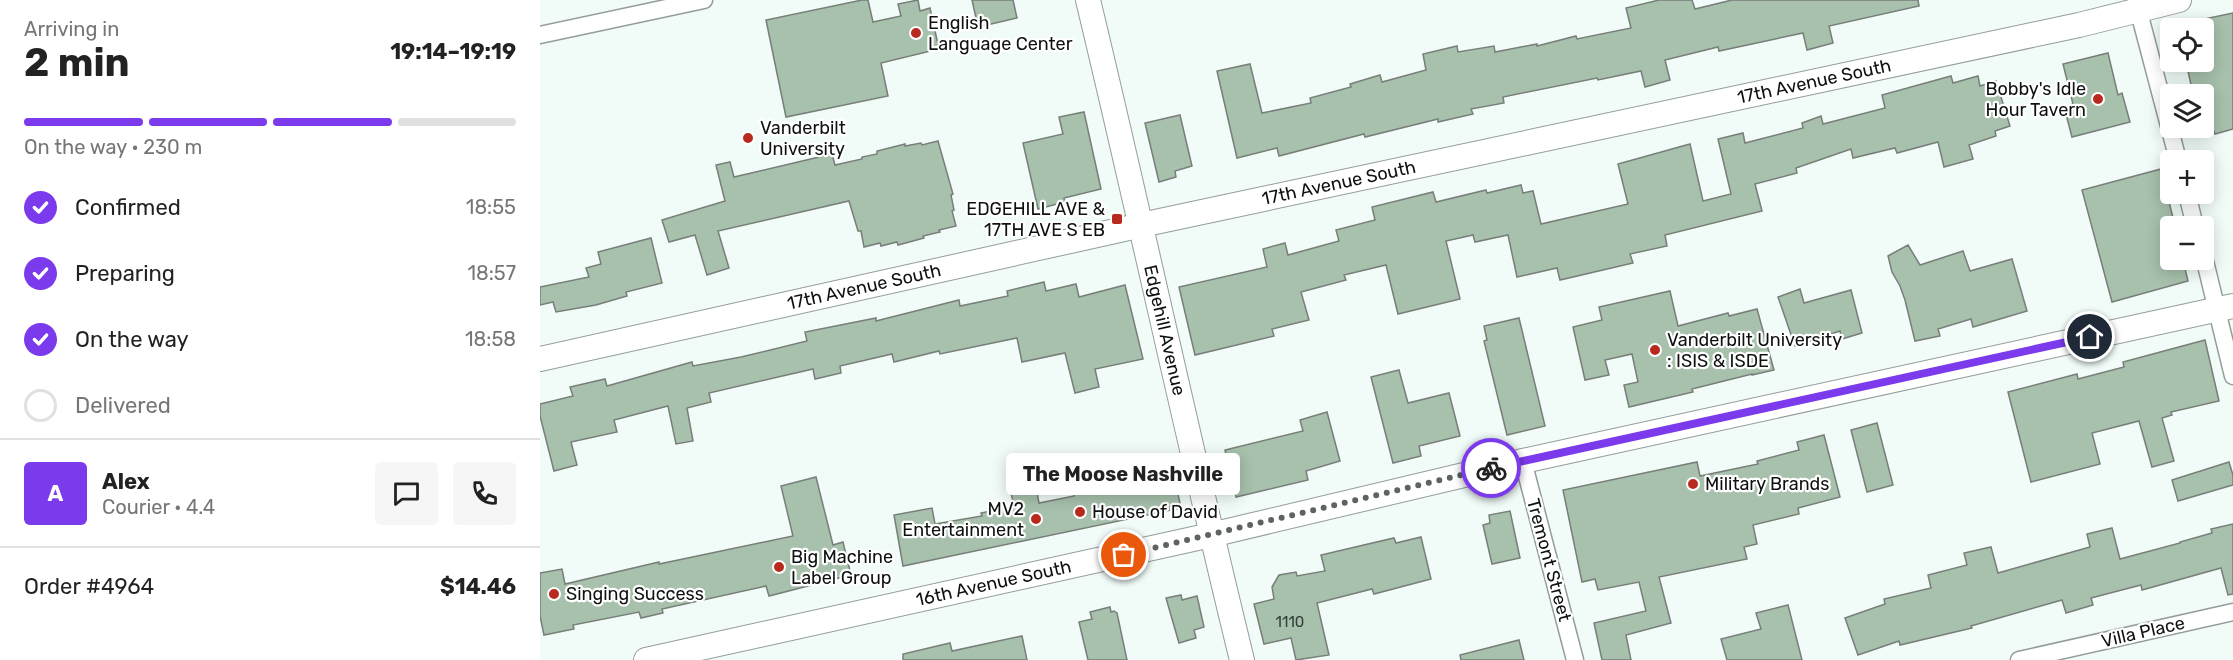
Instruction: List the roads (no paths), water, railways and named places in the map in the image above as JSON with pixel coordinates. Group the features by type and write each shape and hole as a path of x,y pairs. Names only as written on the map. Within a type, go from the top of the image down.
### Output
{"main road":[{"name":"Edgehill Avenue","path":"1089,0 1211,535 1242,660"},
{"name":"17th Avenue South","path":"540,359 1142,225 2079,25 2137,5 2179,0"},
{"name":"16th Avenue South","path":"646,660 1211,535 1523,461 1843,389 2225,308"}],"street":[{"path":"540,35 704,0"},
{"path":"2137,5 2175,150"},
{"path":"2209,270 2225,308 2233,375"},
{"name":"Tremont Street","path":"1523,461 1575,660"},
{"name":"Villa Place","path":"2019,660 2233,612"}],"place":[{"name":"English Language Center","path":"916,33"},
{"name":"Bobby's Idle Hour Tavern","path":"2098,99"},
{"name":"Vanderbilt University","path":"748,138"},
{"name":"EDGEHILL AVE & 17TH AVE S EB","path":"1117,219"},
{"name":"Vanderbilt University : ISIS & ISDE","path":"1655,350"},
{"name":"Military Brands","path":"1693,484"},
{"name":"House of David","path":"1080,512"},
{"name":"MV2 Entertainment","path":"1036,519"},
{"name":"The Moose Nashville","path":"1124,555"},
{"name":"Big Machine Label Group","path":"779,567"},
{"name":"Singing Success","path":"554,594"}]}
